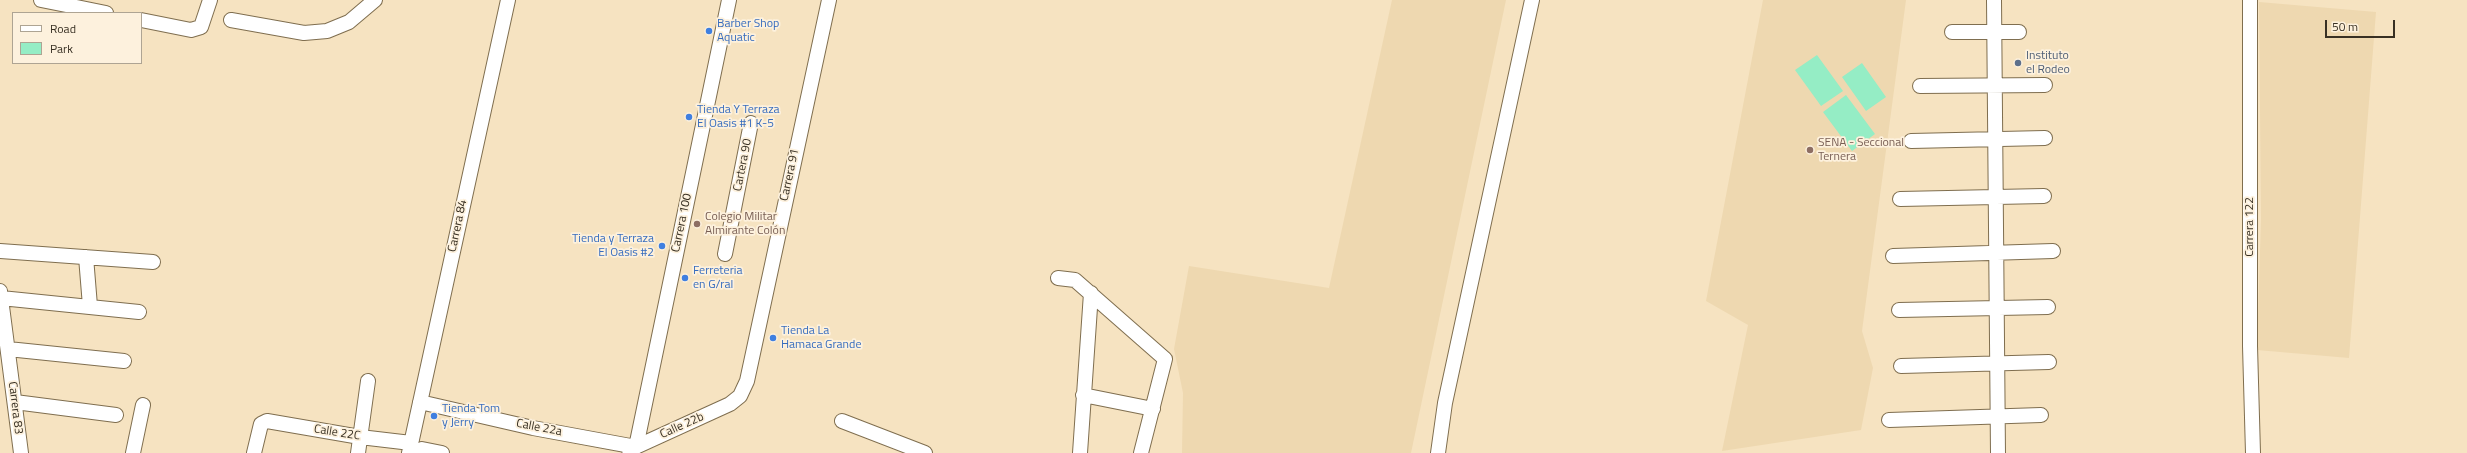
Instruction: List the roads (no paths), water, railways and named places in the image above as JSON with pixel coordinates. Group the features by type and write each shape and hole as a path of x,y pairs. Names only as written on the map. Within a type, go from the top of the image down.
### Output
{"street":[{"path":"42,0 61,2 102,12"},
{"path":"142,20 191,30 201,28 210,0"},
{"path":"231,20 304,33 327,31 349,22 374,0"},
{"name":"Carrera 84","path":"414,448 420,402 508,0"},
{"name":"Carrera 100","path":"636,447 729,0"},
{"name":"Carrera 91","path":"740,396 747,381 829,0"},
{"path":"1438,453 1444,403 1532,0"},
{"path":"1994,0 1999,416 1998,453"},
{"name":"Carrera 122","path":"2250,0 2250,346 2253,453"},
{"path":"1952,32 2019,32"},
{"path":"1920,86 2045,85"},
{"name":"Cartera 90","path":"725,254 751,123"},
{"path":"1911,141 2045,138"},
{"path":"1900,199 2044,196"},
{"path":"0,251 153,262"},
{"path":"1892,256 1997,254 2053,251"},
{"path":"86,257 90,306"},
{"path":"1058,278 1075,280 1165,359 1141,453"},
{"path":"1080,453 1091,293"},
{"path":"0,295 139,312"},
{"name":"Carrera 83","path":"0,295 21,453"},
{"path":"1899,310 2048,307"},
{"path":"8,348 124,361"},
{"path":"1901,366 1998,362 2049,362"},
{"path":"358,453 368,381"},
{"path":"1083,395 1153,409"},
{"name":"Calle 22b","path":"622,453 730,404 740,396"},
{"path":"15,402 116,415"},
{"name":"Calle 22a","path":"420,402 533,428 636,447"},
{"path":"133,453 143,405"},
{"path":"1889,420 2042,416"},
{"path":"842,421 924,453"},
{"name":"Calle 22C","path":"254,453 263,422 360,437 442,453"}],"place":[{"name":"Barber Shop Aquatic","path":"709,31"},
{"name":"Instituto el Rodeo","path":"2018,63"},
{"name":"Tienda Y Terraza El Oasis #1 K-5","path":"689,117"},
{"name":"SENA - Seccional Ternera","path":"1810,150"},
{"name":"Colegio Militar Almirante Colón","path":"697,224"},
{"name":"Tienda y Terraza El Oasis #2","path":"662,246"},
{"name":"Ferreteria en G/ral","path":"685,278"},
{"name":"Tienda La Hamaca Grande","path":"773,338"},
{"name":"Tienda Tom y Jerry","path":"434,416"}]}
